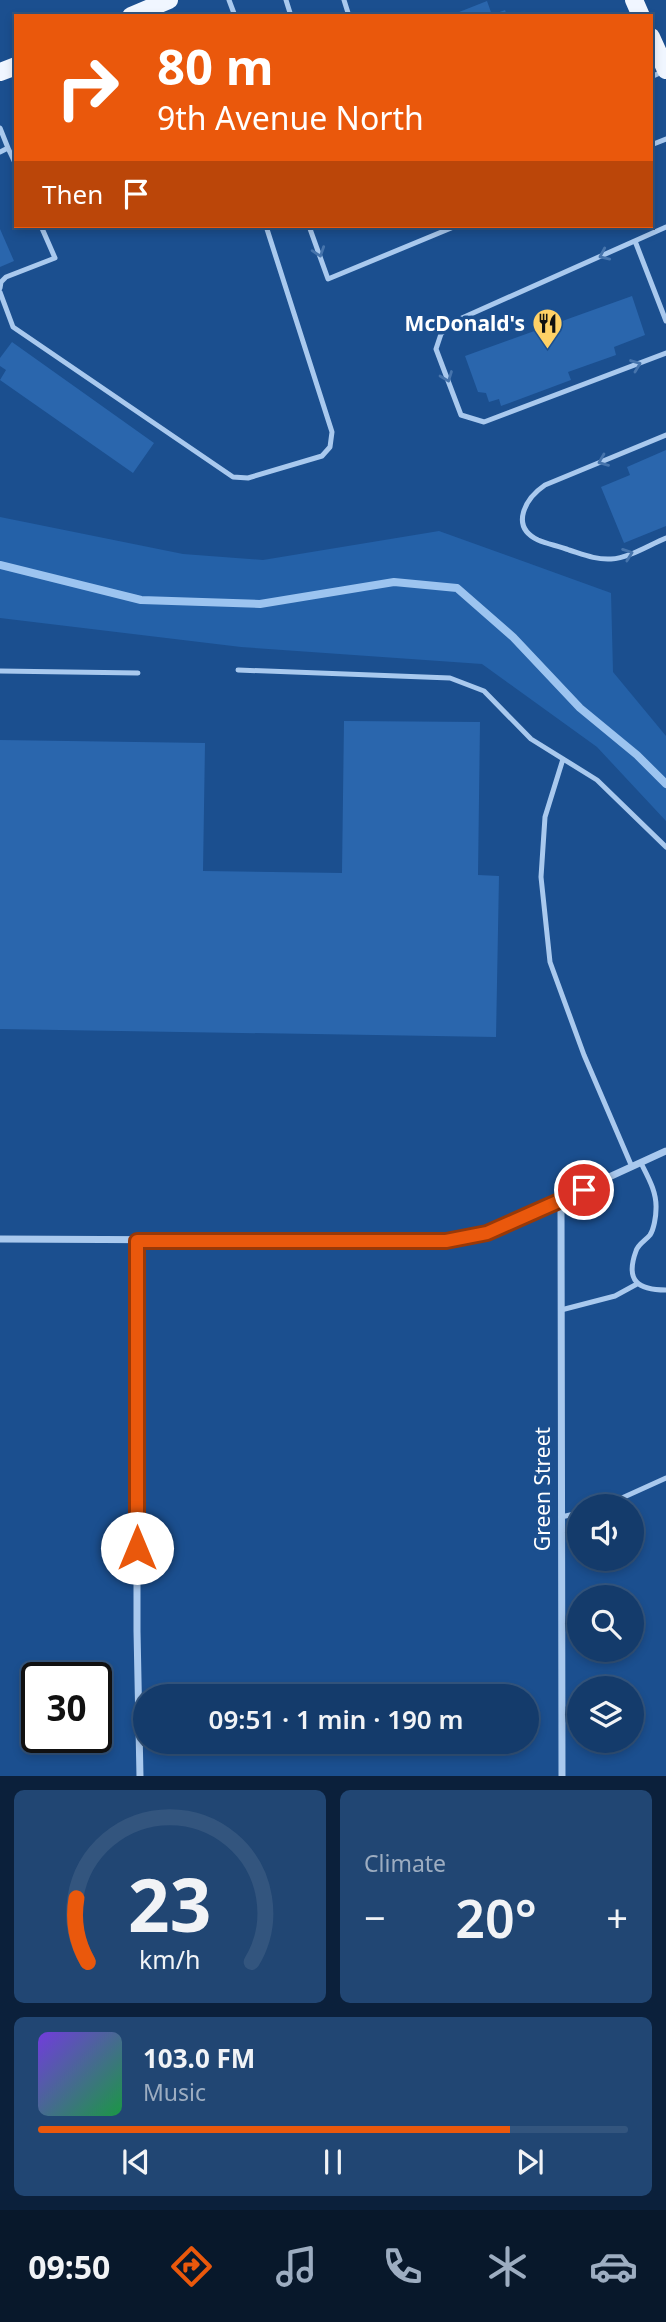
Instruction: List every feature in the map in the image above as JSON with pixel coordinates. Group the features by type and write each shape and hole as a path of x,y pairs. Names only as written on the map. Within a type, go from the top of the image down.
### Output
{"main road":[{"path":"136,14 169,0"},
{"path":"653,41 665,63"}],"street":[{"path":"0,1239 446,1241 487,1233 666,1151"},
{"name":"Green Street","path":"561,1201 562,1776"},
{"path":"137,1241 137,1631 140,1776"}],"lane":[{"path":"0,128 14,160"},
{"path":"0,152 8,148"},
{"path":"666,227 453,322 441,334 436,349 461,415 484,422 666,353"},
{"path":"42,228 55,258 6,277 1,282 0,290 13,327 233,477 248,478 322,456 330,447 332,432 267,228"},
{"path":"310,228 328,278 451,228"},
{"path":"635,241 666,321"},
{"path":"666,435 545,485 531,495 524,505 522,517 528,533 538,540 596,558 622,557 666,538"},
{"path":"238,670 450,678 484,691 531,739 597,780 666,847"},
{"path":"0,671 138,673"},
{"path":"564,759 545,817 541,877 550,962 584,1055 632,1167"},
{"path":"641,1163 654,1189 656,1208 652,1233 636,1249 632,1276 637,1284 647,1290 666,1290"},
{"path":"561,1310 615,1296 637,1284"},
{"path":"631,1494 666,1478"},
{"path":"561,1517 567,1516"}],"shaded area":[{"path":"0,517 183,554 263,560 439,531 611,593 613,672 666,736 666,821 597,747 482,664 241,647 0,618"}],"building":[{"path":"487,1 492,14 454,14"},
{"path":"0,229 14,261 0,267"},
{"name":"McDonald's","path":"632,296 645,335 614,347 616,355 568,372 571,380 501,406 499,399 489,402 486,393 478,392 465,356"},
{"path":"12,342 154,443 133,473 0,380 6,370 0,366 0,358"},
{"path":"666,450 666,526 624,543 601,487 630,475 627,467"},
{"path":"344,721 480,722 478,875 499,876 496,1037 0,1029 0,740 205,743 203,871 342,873"}],"waterway":[{"path":"0,565 141,600 260,604 394,582 457,588 513,637 580,708 637,755 666,784"}],"place":[{"name":"McDonald's","path":"548,351"}],"route":[{"path":"137,1548 137,1241 446,1241 487,1233 584,1190"}]}
